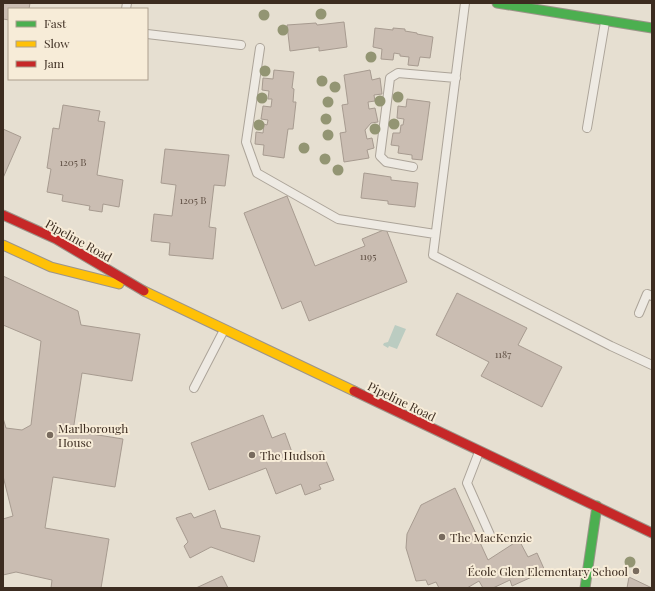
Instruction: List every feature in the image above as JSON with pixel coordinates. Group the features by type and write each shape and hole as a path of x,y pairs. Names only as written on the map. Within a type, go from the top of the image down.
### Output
{"main road":[{"path":"497,3 605,19 652,28"},
{"name":"Pipeline Road","path":"3,215 56,239 141,290 652,533"},
{"name":"Pipeline Road","path":"3,245 51,267 141,290"},
{"path":"585,588 597,506"}],"lane":[{"path":"465,3 433,255 611,346 652,365"},
{"path":"588,128 605,19"},
{"path":"148,34 240,45"},
{"path":"260,48 246,142 257,173 338,219 435,234"},
{"path":"412,167 386,162 380,156 390,78 398,73 456,78"},
{"path":"639,313 647,294 652,296"},
{"path":"194,388 224,329"},
{"path":"480,451 467,483 491,537"}],"shaded area":[{"path":"395,325 406,329 397,349 389,346 388,348 383,345 384,343 388,342"}],"building":[{"path":"3,3 30,3 29,8 8,8 8,20 3,19"},
{"path":"344,22 347,47 319,51 319,47 290,51 287,25 316,23 317,25"},
{"path":"375,28 393,30 393,28 405,29 405,31 433,37 430,58 420,57 418,66 408,65 409,57 400,56 400,54 394,53 393,60 381,59 382,49 373,47"},
{"path":"274,70 294,72 292,88 294,89 293,102 296,102 293,129 288,129 284,158 263,155 264,145 255,144 256,132 263,133 264,124 267,125 268,120 261,119 263,106 271,107 272,99 268,99 269,91 262,90 263,78 273,79"},
{"path":"370,70 372,80 380,78 382,94 374,95 375,101 368,102 369,109 375,108 378,122 371,123 365,130 367,139 372,138 374,148 367,150 369,158 344,162 340,133 346,132 342,105 348,104 344,75"},
{"path":"407,99 430,102 422,160 412,159 412,155 398,153 399,146 391,145 393,133 400,133 401,125 403,125 404,119 397,118 398,106 406,107"},
{"path":"63,105 100,111 98,121 105,122 97,175 123,180 119,207 103,204 102,212 89,210 90,206 62,201 63,195 47,192 51,169 47,168 53,128 59,129"},
{"path":"3,129 21,137 3,178"},
{"path":"165,149 229,155 225,186 214,185 209,227 216,228 213,259 169,255 170,243 151,241 154,214 172,216 176,185 161,183"},
{"path":"364,173 391,177 391,180 418,183 415,207 388,204 388,201 361,198"},
{"path":"287,196 315,266 365,246 362,239 386,229 407,282 309,321 301,301 282,309 244,213"},
{"name":"Marlborough House","path":"3,276 78,311 81,325 140,334 132,381 82,373 73,431 123,439 115,487 53,477 45,528 109,539 101,588 51,588 52,580 16,572 3,575 3,519 13,516 3,476 3,418 6,428 22,430 31,425 41,341 3,325"},
{"path":"457,293 527,328 518,345 562,367 542,407 481,376 489,362 436,335"},
{"name":"The Hudson","path":"263,415 272,438 285,433 293,455 306,450 309,456 322,451 334,480 319,485 321,489 305,495 301,484 276,494 266,468 209,490 191,443"},
{"name":"The MacKenzie","path":"455,488 488,560 519,540 528,557 537,553 545,571 512,586 510,580 493,588 483,588 479,581 467,588 439,588 436,582 428,585 426,580 416,581 406,548 407,534 421,505"},
{"path":"215,510 221,528 260,536 254,562 211,547 190,558 184,546 188,542 176,518 191,513 194,518"},
{"path":"222,576 228,588 196,588"},
{"path":"629,577 652,588 627,588"}],"traffic: fast":[{"path":"497,3 652,28"},
{"path":"585,588 597,506"}],"traffic: slow":[{"path":"3,245 51,267 119,284"},
{"path":"144,291 354,391"}],"traffic: jam":[{"path":"3,215 56,239 144,291"},
{"path":"354,391 652,533"}],"place":[{"name":"Marlborough House","path":"50,435"},
{"name":"The Hudson","path":"252,455"},
{"name":"The MacKenzie","path":"442,537"},
{"name":"École Glen Elementary School","path":"636,571"}]}
